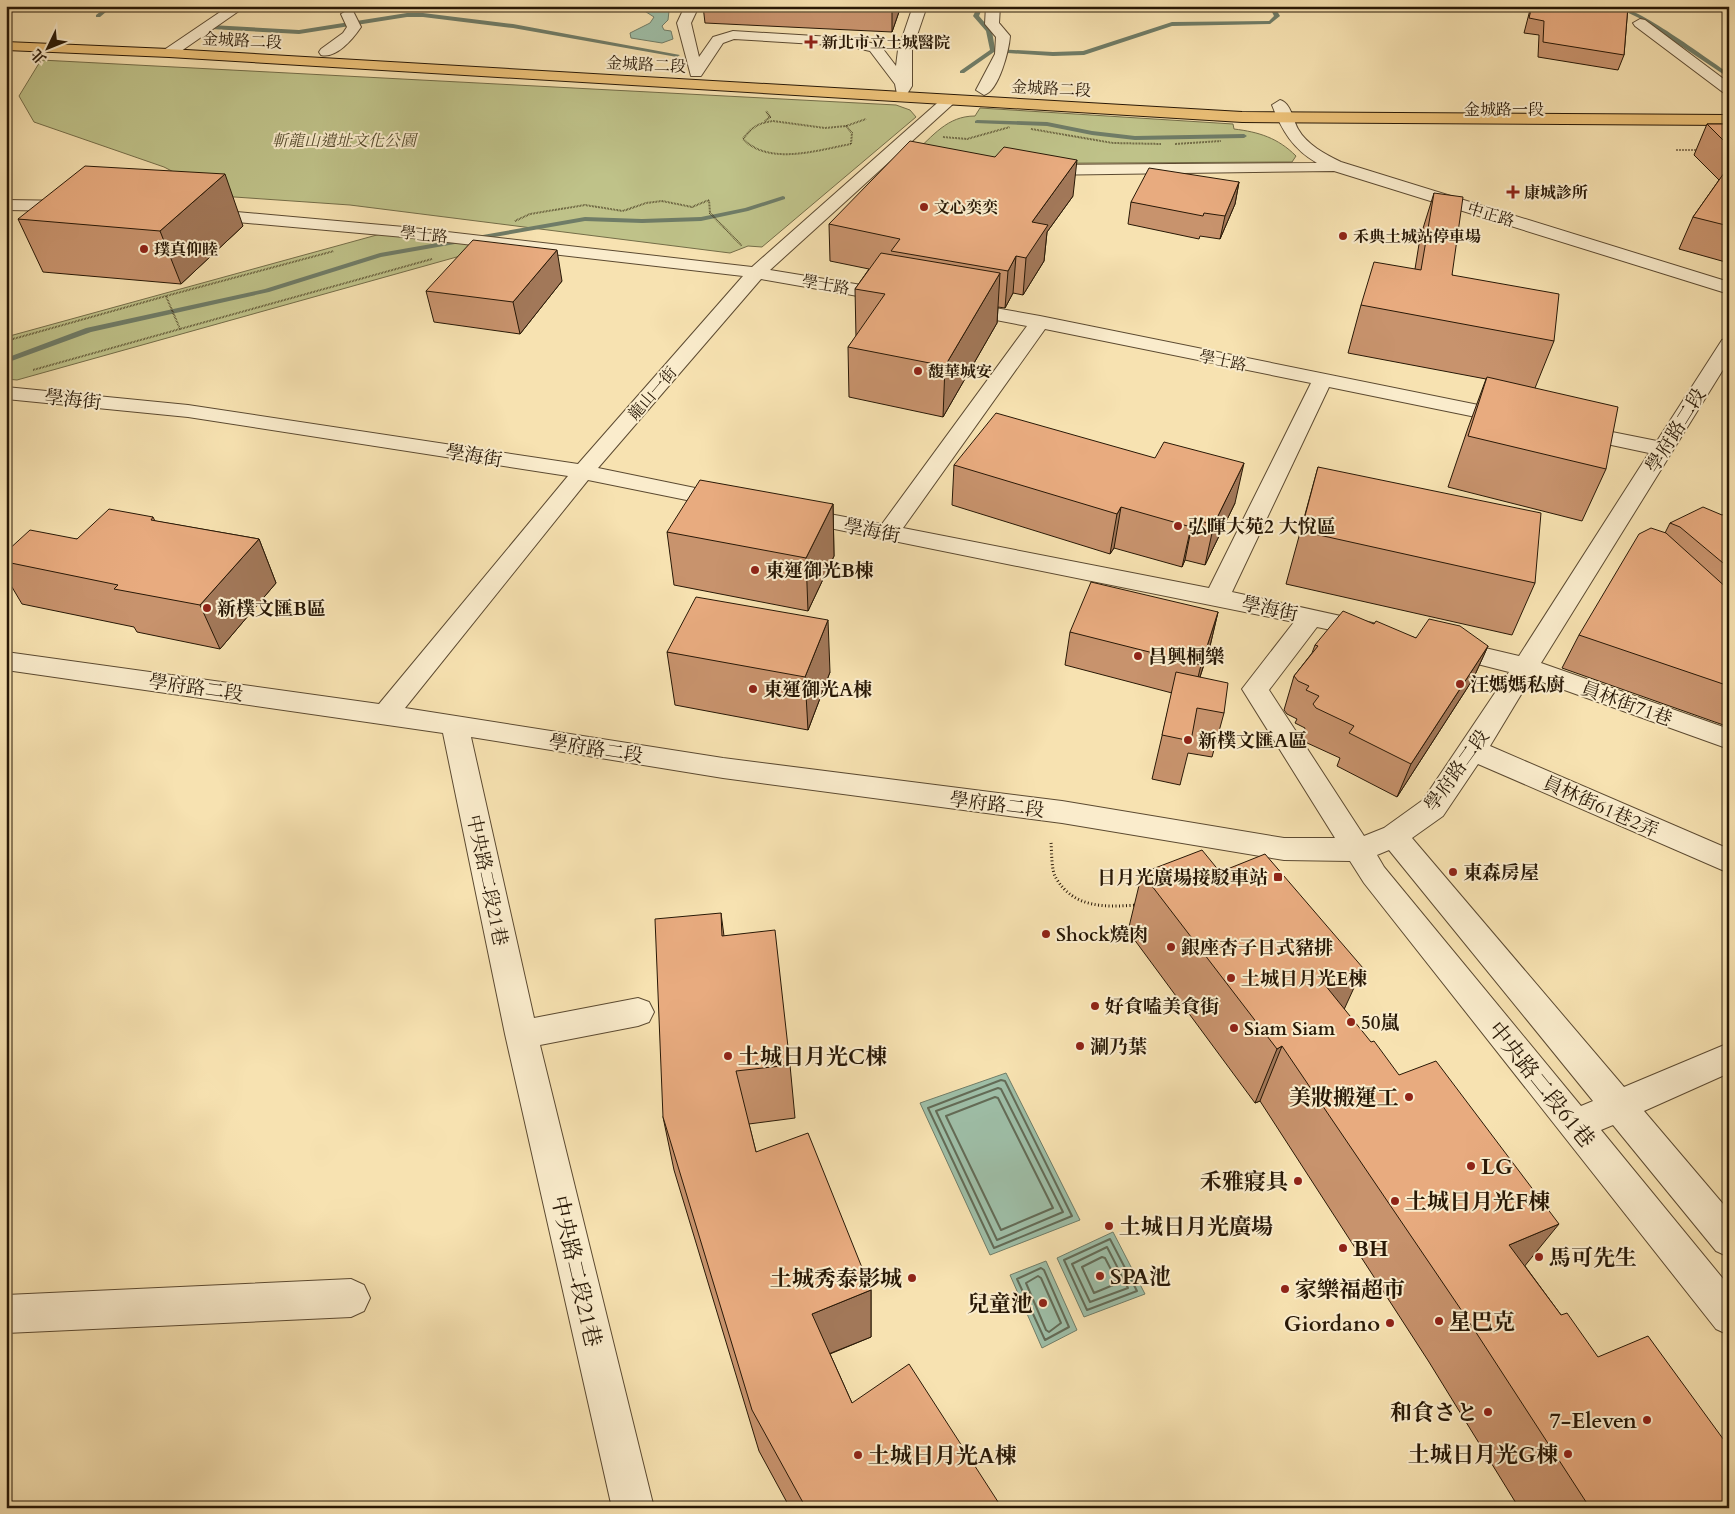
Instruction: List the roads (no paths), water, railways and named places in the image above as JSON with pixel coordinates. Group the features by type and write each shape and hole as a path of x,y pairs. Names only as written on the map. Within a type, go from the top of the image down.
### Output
{"main road":[{"name":"金城路二段","path":"6,35 175,48 902,91 984,90 1282,112"},
{"name":"金城路二段","path":"6,46 326,52 696,74 902,91 949,100 1282,112"},
{"name":"金城路一段","path":"1282,112 1421,109 1729,108"},
{"name":"金城路一段","path":"1282,112 1729,120"}],"street":[{"path":"175,48 239,6"},
{"path":"692,6 684,24 696,74"},
{"path":"902,91 904,50 920,6"},
{"path":"984,90 1002,54 1003,36 992,24 993,6"},
{"path":"326,52 348,36 354,26 348,14"},
{"path":"1640,24 1729,90"},
{"path":"696,74 718,40 733,35 839,41 875,48 902,91"},
{"name":"龍山一街","path":"385,714 583,472 757,272 949,100"},
{"name":"中正路","path":"1282,112 1302,148 1335,166 1729,288"},
{"path":"1018,170 1318,168 1335,166"},
{"path":"873,169 898,170"},
{"path":"6,204 86,207"},
{"name":"學士路","path":"185,212 404,232 757,272 913,300"},
{"name":"學士路","path":"942,305 1040,322 1322,381 1527,421"},
{"path":"888,533 1040,322"},
{"name":"學府路二段","path":"6,661 385,714 723,768 1062,812 1284,849 1358,850 1394,836 1433,808 1526,667 1614,544 1663,449 1729,344"},
{"path":"1217,597 1322,381"},
{"name":"學海街","path":"6,393 188,411 583,472 745,504"},
{"path":"1556,427 1663,449"},
{"name":"學海街","path":"774,510 1217,597 1390,635"},
{"name":"中央路二段61巷","path":"1312,617 1255,690 1380,883 1729,1316"},
{"path":"1429,644 1526,667"},
{"name":"員林街71巷","path":"1526,667 1729,739"},
{"name":"中央路二段21巷","path":"455,726 521,1034 633,1508"},
{"name":"員林街61巷2弄","path":"1473,750 1729,862"},
{"path":"1394,836 1729,1239"},
{"path":"521,1034 638,1012"},
{"path":"1575,1125 1729,1057"},
{"path":"6,1314 351,1298"}],"water":[{"path":"613,6 666,7 669,11 668,20 662,26 664,30 671,31 673,39 662,43 631,38 630,33 650,23 654,17 643,10"},
{"path":"1006,1073 1080,1220 990,1255 920,1103"},
{"name":"SPA池","path":"1113,1232 1145,1294 1084,1317 1057,1258"},
{"name":"兒童池","path":"1046,1261 1077,1330 1042,1348 1010,1275"}],"waterway":[{"path":"98,16 111,6"},
{"path":"981,6 976,16 989,31 993,50"},
{"path":"993,50 1053,54 1084,53 1172,24 1270,22 1277,16 1271,6"},
{"path":"1616,6 1641,17 1729,76"},
{"path":"211,27 299,32 407,15 423,15 513,26 677,55"},
{"path":"962,72 993,50"},
{"path":"977,122 1047,124 1092,133 1135,138 1244,136"},
{"path":"6,361 89,330 267,291 380,255 585,219 642,221 701,219 746,210 783,198"}],"place":[{"name":"新北市立土城醫院","path":"811,42"},
{"name":"康城診所","path":"1513,192"},
{"name":"文心奕奕","path":"924,207"},
{"name":"禾典土城站停車場","path":"1343,236"},
{"name":"璞真仰睦","path":"144,249"},
{"name":"馥華城安","path":"918,371"},
{"name":"弘暉大苑2 大悅區","path":"1178,526"},
{"name":"東運御光B棟","path":"755,570"},
{"name":"新樸文匯B區","path":"207,608"},
{"name":"昌興桐樂","path":"1138,656"},
{"name":"汪媽媽私廚","path":"1460,684"},
{"name":"東運御光A棟","path":"753,689"},
{"name":"新樸文匯A區","path":"1188,740"},
{"name":"東森房屋","path":"1453,872"},
{"name":"日月光廣場接駁車站","path":"1278,877"},
{"name":"Shock燒肉","path":"1046,934"},
{"name":"銀座杏子日式豬排","path":"1171,947"},
{"name":"土城日月光E棟","path":"1231,978"},
{"name":"好食嗑美食街","path":"1095,1006"},
{"name":"50嵐","path":"1351,1022"},
{"name":"Siam Siam","path":"1234,1028"},
{"name":"涮乃葉","path":"1080,1046"},
{"name":"土城日月光C棟","path":"728,1056"},
{"name":"美妝搬運工","path":"1409,1097"},
{"name":"LG","path":"1471,1166"},
{"name":"禾雅寢具","path":"1298,1181"},
{"name":"土城日月光F棟","path":"1395,1201"},
{"name":"土城日月光廣場","path":"1109,1226"},
{"name":"BH","path":"1343,1248"},
{"name":"馬可先生","path":"1539,1257"},
{"name":"SPA池","path":"1100,1276"},
{"name":"土城秀泰影城","path":"912,1278"},
{"name":"家樂福超市","path":"1285,1289"},
{"name":"兒童池","path":"1043,1303"},
{"name":"星巴克","path":"1439,1321"},
{"name":"Giordano","path":"1390,1323"},
{"name":"和食さと","path":"1488,1412"},
{"name":"7-Eleven","path":"1647,1420"},
{"name":"土城日月光G棟","path":"1568,1454"},
{"name":"土城日月光A棟","path":"858,1455"}],"park label":[{"name":"斬龍山遺址文化公園","path":"344,140"}]}
